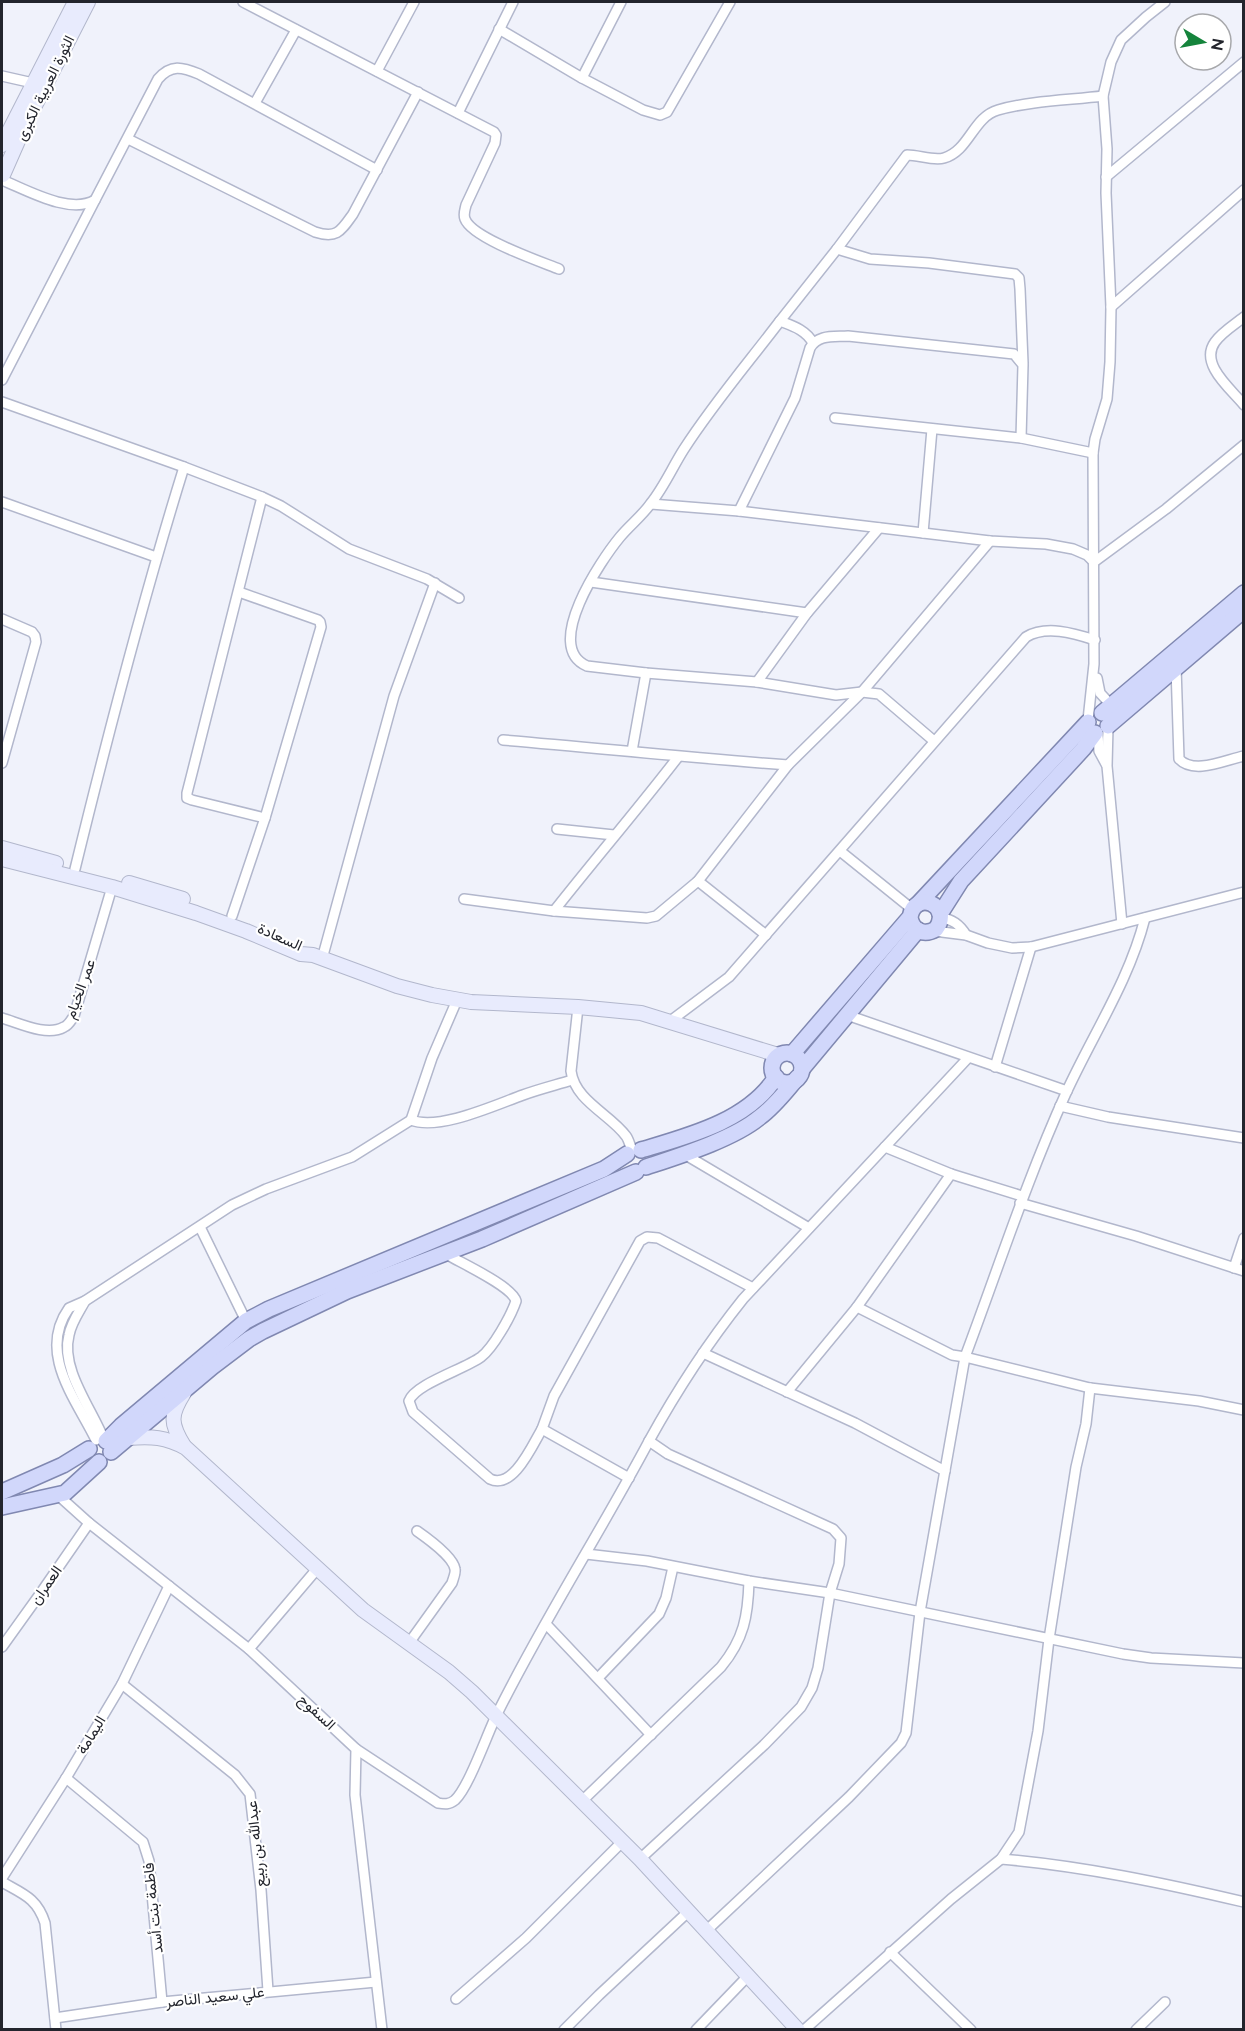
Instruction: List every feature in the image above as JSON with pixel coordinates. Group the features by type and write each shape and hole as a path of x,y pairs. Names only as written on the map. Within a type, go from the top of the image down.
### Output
{"main road":[{"path":"2,1507 65,1493 99,1462 90,1457 101,1445 246,1321 269,1309 604,1169 633,1151 698,1131 746,1109 768,1089 780,1063 914,915 1100,722 1244,593"},
{"path":"914,915 928,933 938,921 961,881 1083,749 1100,722 1176,667 1244,610"},
{"path":"2,1492 57,1468 101,1445 129,1438 219,1362 263,1331 347,1291 446,1254 641,1170 684,1154 759,1119 847,1015 922,902 936,905 938,921"},
{"path":"800,1060 800,1073 790,1082 784,1082 780,1063 800,1060"},
{"path":"633,1151 626,1164 630,1170 641,1170"},
{"path":"57,1468 48,1478 49,1485 53,1492 65,1493"},
{"path":"57,1468 71,1478 65,1493"}],"street":[{"name":"الثورة العربية الكبرى","path":"2,177 33,83 75,2"},
{"name":"الثورة العربية الكبرى","path":"2,145 20,122 88,2"},
{"path":"243,2 496,135 495,143 466,206 465,220 480,234 559,269"},
{"path":"377,71 414,2"},
{"path":"458,113 513,2"},
{"path":"582,78 621,2"},
{"path":"499,29 582,78 643,110 660,115 667,112 730,2"},
{"path":"1100,722 1094,664 1093,453 1107,399 1111,307 1107,149 1103,96 1111,62 1121,40 1165,2"},
{"path":"255,102 296,30"},
{"path":"1106,177 1244,62"},
{"path":"2,380 158,80 165,71 176,68 199,74 255,102 377,170"},
{"path":"2,76 33,83"},
{"path":"128,139 325,236 334,235 342,230 353,214 418,92"},
{"path":"934,741 879,694 862,692 836,695 757,682 587,666 579,662 573,654 572,624 579,599 620,538 651,504 685,448 907,154 942,159 953,154 973,133 981,119 996,110 1103,96"},
{"path":"2,177 65,204 83,205 95,200"},
{"path":"1111,307 1244,190"},
{"path":"837,249 870,259 929,263 1015,274 1020,289 1023,365 1021,438"},
{"path":"1244,317 1217,340 1211,351 1215,371 1244,405"},
{"path":"780,321 806,333 813,343"},
{"path":"739,512 795,398 813,343 825,337 848,336 928,344 1014,354 1023,365"},
{"path":"2,402 262,497 281,506 349,549 435,584 459,598"},
{"path":"835,418 1021,438 1093,453"},
{"path":"923,533 932,429"},
{"path":"1094,562 1244,445"},
{"path":"75,869 156,557 184,467"},
{"path":"262,497 187,798 265,818"},
{"path":"2,502 156,557"},
{"path":"651,504 990,541 1046,544 1073,549 1087,555 1094,562"},
{"path":"757,682 807,613 879,528"},
{"path":"464,899 554,911 647,918 656,916 698,881 788,765 862,692 990,541"},
{"path":"591,582 807,613"},
{"path":"435,584 394,696 318,957 397,986 457,1000 641,1013 751,1048 780,1063"},
{"path":"232,916 265,818 321,627 320,622 239,592"},
{"path":"2,619 32,632 36,642 4,746 2,763"},
{"path":"669,1022 729,978 1026,637 1034,632 1047,631 1079,635 1095,640"},
{"path":"1094,664 1100,693 1099,751 1107,766 1122,924"},
{"path":"1176,667 1179,759 1195,767 1244,756"},
{"path":"632,751 646,673"},
{"path":"503,740 788,765"},
{"path":"554,911 614,835 634,815 678,757"},
{"path":"557,829 614,835"},
{"name":"السعادة","path":"2,848 154,890 232,916 306,947 318,957"},
{"path":"840,851 914,915"},
{"name":"السعادة","path":"2,859 112,887 230,924 301,954 318,957"},
{"path":"698,881 765,935"},
{"name":"عمر الخيام","path":"2,1018 42,1030 63,1028 69,1024 77,1006 112,887"},
{"path":"938,921 988,943 1012,948 1031,947 1244,892"},
{"path":"706,1931 849,1797 901,1743 906,1733 920,1612 965,1357 1021,1199 1067,1091 1129,968 1145,918"},
{"path":"938,921 949,919 961,927 966,935"},
{"path":"995,1066 1031,947"},
{"path":"101,1445 98,1422 71,1369 66,1352 71,1326 85,1301 232,1205 249,1196 352,1157 411,1120 432,1058 457,1000"},
{"path":"578,1007 572,1080 581,1093 627,1137 633,1151"},
{"path":"847,1015 1067,1091"},
{"path":"496,1714 648,1441 722,1326 753,1288 968,1058"},
{"path":"411,1120 423,1124 469,1114 572,1080"},
{"path":"1060,1106 1108,1117 1244,1138"},
{"path":"885,1147 1021,1199 1244,1271"},
{"path":"684,1154 809,1228"},
{"path":"787,1392 857,1307 951,1174"},
{"path":"200,1227 246,1321"},
{"path":"446,1254 505,1288 515,1297 516,1301 488,1351 471,1364 415,1392 409,1401 413,1412 496,1482 510,1477 542,1429 555,1396 640,1241 647,1237 658,1238 753,1288"},
{"path":"1234,1268 1244,1238"},
{"path":"857,1307 952,1355 1090,1388 1198,1401 1244,1410"},
{"path":"703,1353 890,1440 945,1471"},
{"path":"804,2030 951,1899 1001,1859 1012,1844 1022,1820 1038,1731 1076,1467 1086,1424 1090,1388"},
{"path":"186,1390 174,1409 173,1418 176,1432 186,1448"},
{"path":"542,1429 629,1478"},
{"path":"129,1438 158,1437 172,1440 186,1448 275,1527 363,1610 449,1672 496,1714 639,1859 798,2030"},
{"path":"639,1859 764,1745 801,1707 816,1679 830,1593 841,1550 841,1538 833,1529 668,1454 648,1441"},
{"name":"السفوح","path":"65,1493 89,1523 249,1649 356,1749 438,1803 447,1804 454,1801 464,1786 496,1714"},
{"name":"العمران","path":"2,1647 89,1523"},
{"path":"409,1643 452,1583 455,1572 451,1562 435,1544 417,1531"},
{"path":"586,1554 647,1561 749,1581 830,1593 1151,1658 1244,1663"},
{"path":"598,1678 659,1614 666,1598 673,1567"},
{"path":"249,1649 317,1569"},
{"path":"581,1802 721,1667 732,1653 744,1628 749,1581"},
{"name":"اليمامة","path":"2,1880 122,1684 169,1586"},
{"path":"546,1624 651,1735"},
{"name":"عبدالله بن ربيع","path":"122,1684 235,1775 248,1789 261,1890 268,1991"},
{"path":"356,1749 355,1795 382,2030"},
{"name":"فاطمة بنت أسد","path":"66,1778 143,1842 147,1850 162,2002"},
{"path":"456,2000 534,1930 622,1842"},
{"path":"1001,1859 1049,1863 1244,1902"},
{"path":"2,1880 34,1902 40,1909 45,1923 56,2030"},
{"path":"564,2030 688,1912"},
{"path":"890,1952 971,2030"},
{"path":"696,2030 747,1977"},
{"name":"علي سعيد الناصر","path":"55,2018 162,2002 376,1982"},
{"path":"1136,2030 1165,2002"}]}
